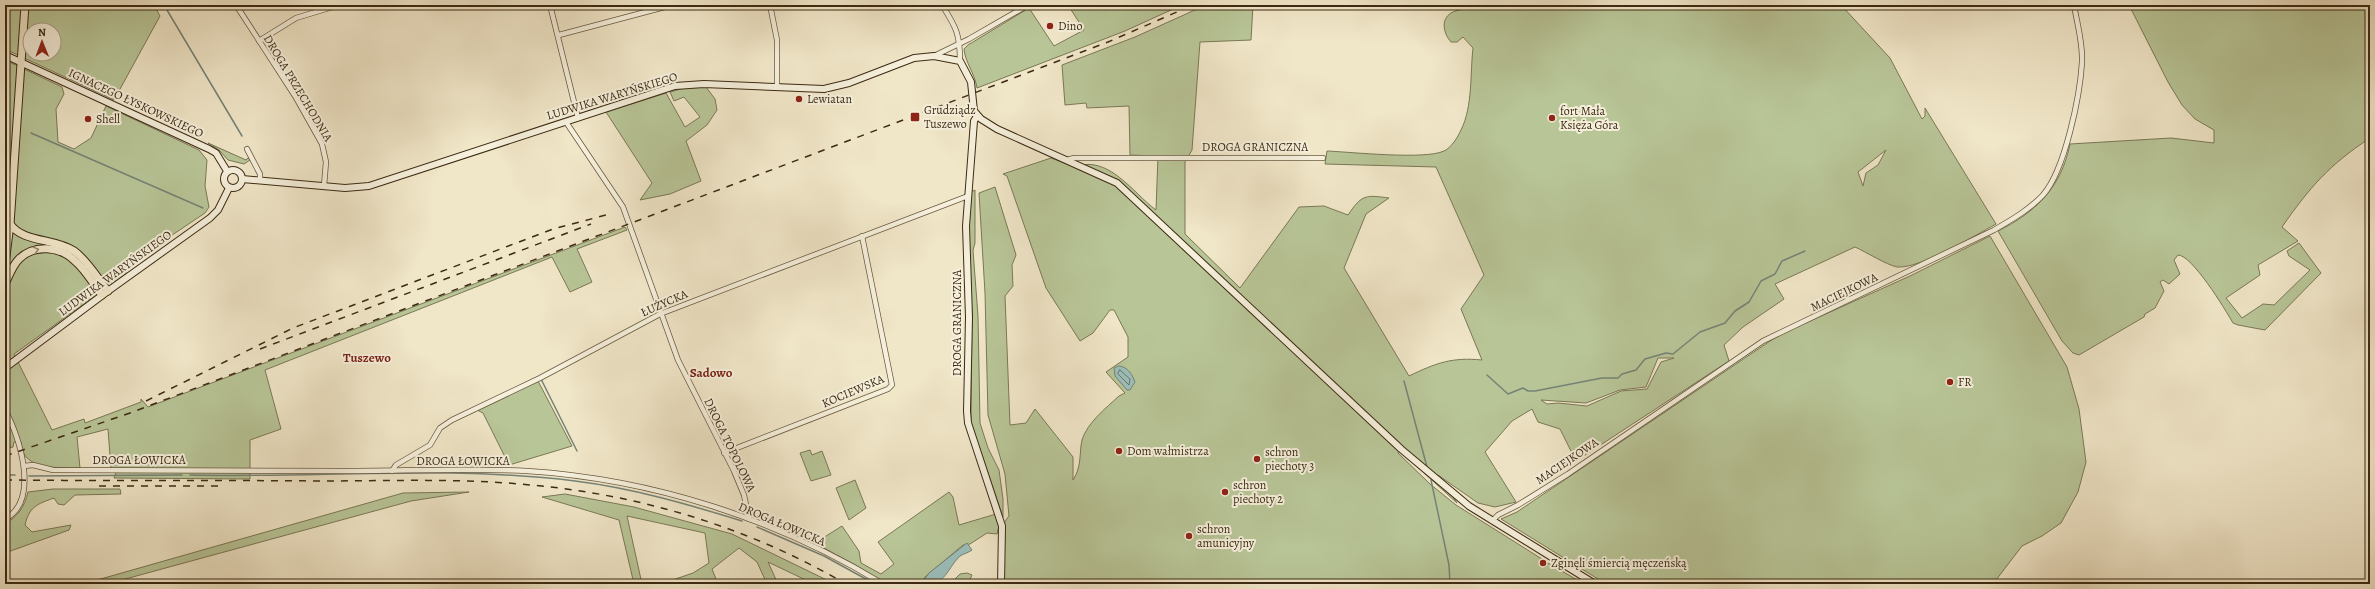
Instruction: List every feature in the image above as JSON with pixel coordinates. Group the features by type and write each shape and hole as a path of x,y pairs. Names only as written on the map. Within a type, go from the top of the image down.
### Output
{"main road":[{"path":"5,264 12,195 25,5"},
{"path":"8,224 20,233 53,242 75,252 105,293"},
{"path":"5,284 19,259 31,252 51,249 64,252 74,260 105,293"}],"street":[{"name":"DROGA PRZECHODNIA","path":"236,5 295,96 324,148 326,162 324,186"},
{"path":"259,41 296,18 339,5"},
{"path":"550,5 559,35 578,118"},
{"path":"559,35 672,5"},
{"path":"770,5 777,40 777,87"},
{"name":"DROGA GRANICZNA","path":"942,5 954,22 960,44 960,61 971,82 973,107 977,116 974,120 966,226 970,317 967,411 968,423 1002,526 1001,584"},
{"name":"LUDWIKA WARYŃSKIEGO","path":"242,179 260,179 345,188 377,184 675,86 704,84 812,89 835,88 902,61 934,56 960,44 1028,5"},
{"name":"MACIEJKOWA","path":"1492,521 1498,515 1518,506 1568,474 1763,341 1990,232 2018,216 2044,194 2061,164 2067,144 2082,62 2074,5"},
{"name":"IGNACEGO ŁYSKOWSKIEGO","path":"5,55 209,149 216,153 228,171"},
{"path":"934,56 960,61"},
{"path":"977,116 997,129 1117,183 1132,195 1401,449 1453,494 1492,521 1595,584"},
{"name":"DROGA TOPOLOWA","path":"566,122 622,207 660,314 682,370 744,495 749,519"},
{"path":"247,149 260,174 260,179"},
{"name":"DROGA GRANICZNA","path":"1067,160 1074,158 1323,158"},
{"path":"228,171 237,171 242,179 238,187 229,188 223,180 228,171"},
{"name":"LUDWIKA WARYŃSKIEGO","path":"5,368 105,293 210,218 220,207 229,188"},
{"name":"ŁUŻYCKA","path":"392,471 396,465 430,445 440,428 452,420 540,378 660,314 968,196"},
{"name":"KOCIEWSKA","path":"724,452 888,389 892,385 862,236"},
{"path":"5,410 24,466 22,499 16,510 5,519"},
{"name":"DROGA ŁOWICKA","path":"24,466 32,465 53,470 485,470 584,477 667,494 749,519 832,556 883,584"}],"green space":[{"path":"6,5 154,5 160,16 114,100 33,62 62,62 62,22 22,22 22,57 5,49"},
{"path":"1068,5 1182,5 1125,31 977,88 965,54 964,49 968,45 1029,8 1054,46 1084,30"},
{"path":"1206,5 1253,5 1251,40 1200,42 1192,150 1185,162 1185,234 1240,288 1299,207 1324,206 1348,215 1357,203 1365,198 1375,196 1389,198 1366,214 1344,268 1409,376 1436,364 1453,360 1482,360 1461,309 1484,275 1436,167 1325,164 1327,151 1387,155 1421,155 1435,154 1447,150 1452,145 1461,130 1468,111 1473,48 1463,37 1457,42 1451,42 1446,35 1444,23 1445,19 1451,13 1468,5 1841,5 1890,58 1922,119 1925,116 1925,108 1996,224 1947,251 1919,263 1907,266 1893,266 1855,247 1775,284 1784,299 1743,327 1724,345 1729,361 1576,461 1560,429 1538,422 1532,409 1512,421 1485,452 1516,502 1495,507 1478,503 1438,475 1457,503 1399,450 1398,453 1430,484 1456,505 1542,559 1539,564 1545,567 1548,563 1584,584 1004,584 1002,538 1005,521 1009,516 1005,474 988,415 985,293 979,193 995,187 1016,255 1012,265 1013,286 1005,296 1010,425 1026,423 1035,409 1073,457 1073,480 1078,470 1084,434 1092,422 1103,411 1119,396 1125,393 1106,372 1128,357 1128,337 1114,310 1110,310 1093,333 1080,341 1046,288 1007,176 1003,174 1051,158 1075,167 1087,164 1098,166 1109,170 1119,177 1156,210 1158,156 1130,155 1129,106 1087,108 1086,103 1065,105 1062,65 1135,37","holes":["1886,150 1878,165 1866,173 1863,186 1858,172","1658,358 1674,358 1661,362 1647,389 1621,391 1587,406 1558,403 1547,404 1541,400 1586,403 1620,390 1646,387"]},
{"path":"2129,5 2370,5 2370,138 2332,167 2311,188 2282,227 2298,241 2258,265 2260,275 2226,298 2242,318 2263,304 2274,305 2310,270 2289,256 2287,251 2299,243 2321,273 2265,330 2233,323 2208,284 2184,257 2178,255 2174,260 2180,274 2169,284 2163,280 2160,282 2164,291 2155,308 2145,314 2144,317 2079,355 2073,353 2062,341 1998,231 2024,216 2045,197 2060,173 2066,160 2070,144 2171,138 2214,143 2214,130 2195,119 2182,105 2168,82"},
{"path":"5,60 62,87 64,94 56,109 58,142 74,149 91,138 106,106 199,150 207,160 205,186 209,207 205,213 123,268 127,273 14,354 52,430 84,419 85,423 141,402 141,399 148,407 625,227 627,230 577,249 592,282 570,292 552,257 265,370 281,429 250,440 250,479 114,478 117,469 111,469 108,429 77,437 80,468 58,468 34,463 23,453 21,442 14,442 13,447 5,449"},
{"path":"688,87 706,87 715,99 717,110 707,125 686,141 701,181 670,194 640,200 652,183 606,112 666,93 685,127 700,117 684,97 674,101 670,92"},
{"path":"208,143 246,160 248,158 250,160 244,164 228,160 219,150"},
{"path":"975,190 975,243 973,250 978,316 980,423 988,448 999,470 1003,499 1003,517 971,423 972,316 968,225 971,192"},
{"path":"1990,236 2067,367 2079,409 2086,462 2078,492 2061,523 2042,536 2022,546 1993,584 1606,584 1501,519 1517,512 1779,335 1910,276"},
{"path":"538,381 572,446 509,465 483,413 477,410"},
{"path":"810,450 812,455 822,451 831,475 811,481 800,453"},
{"path":"855,480 866,508 849,520 836,488"},
{"path":"53,489 120,489 121,494 75,495 64,505 58,504 54,498 38,504 31,510 25,525 32,532 71,525 69,530 5,553 5,524 14,518 20,511 25,503 28,492"},
{"path":"469,492 411,501 107,584 83,584 403,493"},
{"path":"949,492 953,497 959,525 996,514 999,525 997,534 987,533 970,544 963,545 925,577 921,584 888,584 815,543 842,526 859,551 861,563 881,574 894,564 878,542"},
{"path":"565,494 634,507 732,534 835,584 814,584 768,562 778,584 767,584 757,562 739,548 712,569 718,584 661,584 693,573 709,563 705,533 627,516 642,584 634,584 619,520 542,497"},
{"path":"967,573 972,575 968,584 950,584 960,574"}],"water":[{"path":"1118,366 1127,369 1135,382 1130,390 1127,390 1115,376 1114,368"},
{"path":"967,543 972,550 960,556 945,576 936,582 921,584 929,573"}],"waterway":[{"path":"5,19 7,5"},
{"path":"164,5 242,136"},
{"path":"31,133 203,208"},
{"path":"1487,375 1508,394 1523,388 1528,391 1535,391 1602,378 1618,378 1622,374 1636,370 1645,359 1666,353 1673,354 1700,332 1725,323 1735,311 1749,302 1761,281 1775,274 1782,261 1805,251"},
{"path":"541,379 577,451"},
{"path":"1404,381 1427,467"},
{"path":"190,475 431,473 527,476 596,484 638,492 742,521"},
{"path":"5,475 15,475"},
{"path":"29,476 182,475"},
{"path":"1431,480 1449,565 1450,584"},
{"path":"757,527 824,556 875,584"},
{"path":"915,584 921,582"}],"railway":[{"path":"5,456 130,413 969,95 1108,42 1193,5"},
{"path":"146,401 293,328 553,229 606,215"},
{"path":"260,349 591,224"},
{"path":"5,480 478,481 572,490 614,497 694,517 772,546 846,584"},
{"path":"99,486 220,486"}],"place":[{"name":"Dino","path":"1050,26"},
{"name":"Lewiatan","path":"799,99"},
{"name":"Grudziądz Tuszewo","path":"915,117"},
{"name":"fort Mała Księża Góra","path":"1552,118"},
{"name":"Shell","path":"88,119"},
{"name":"FR","path":"1950,382"},
{"name":"Dom wałmistrza","path":"1119,451"},
{"name":"schron piechoty 3","path":"1257,459"},
{"name":"schron piechoty 2","path":"1225,492"},
{"name":"schron amunicyjny","path":"1189,536"},
{"name":"Zginęli śmiercią męczeńską","path":"1543,563"}],"district":[{"name":"Tuszewo","path":"367,357"},
{"name":"Sadowo","path":"711,372"}]}
